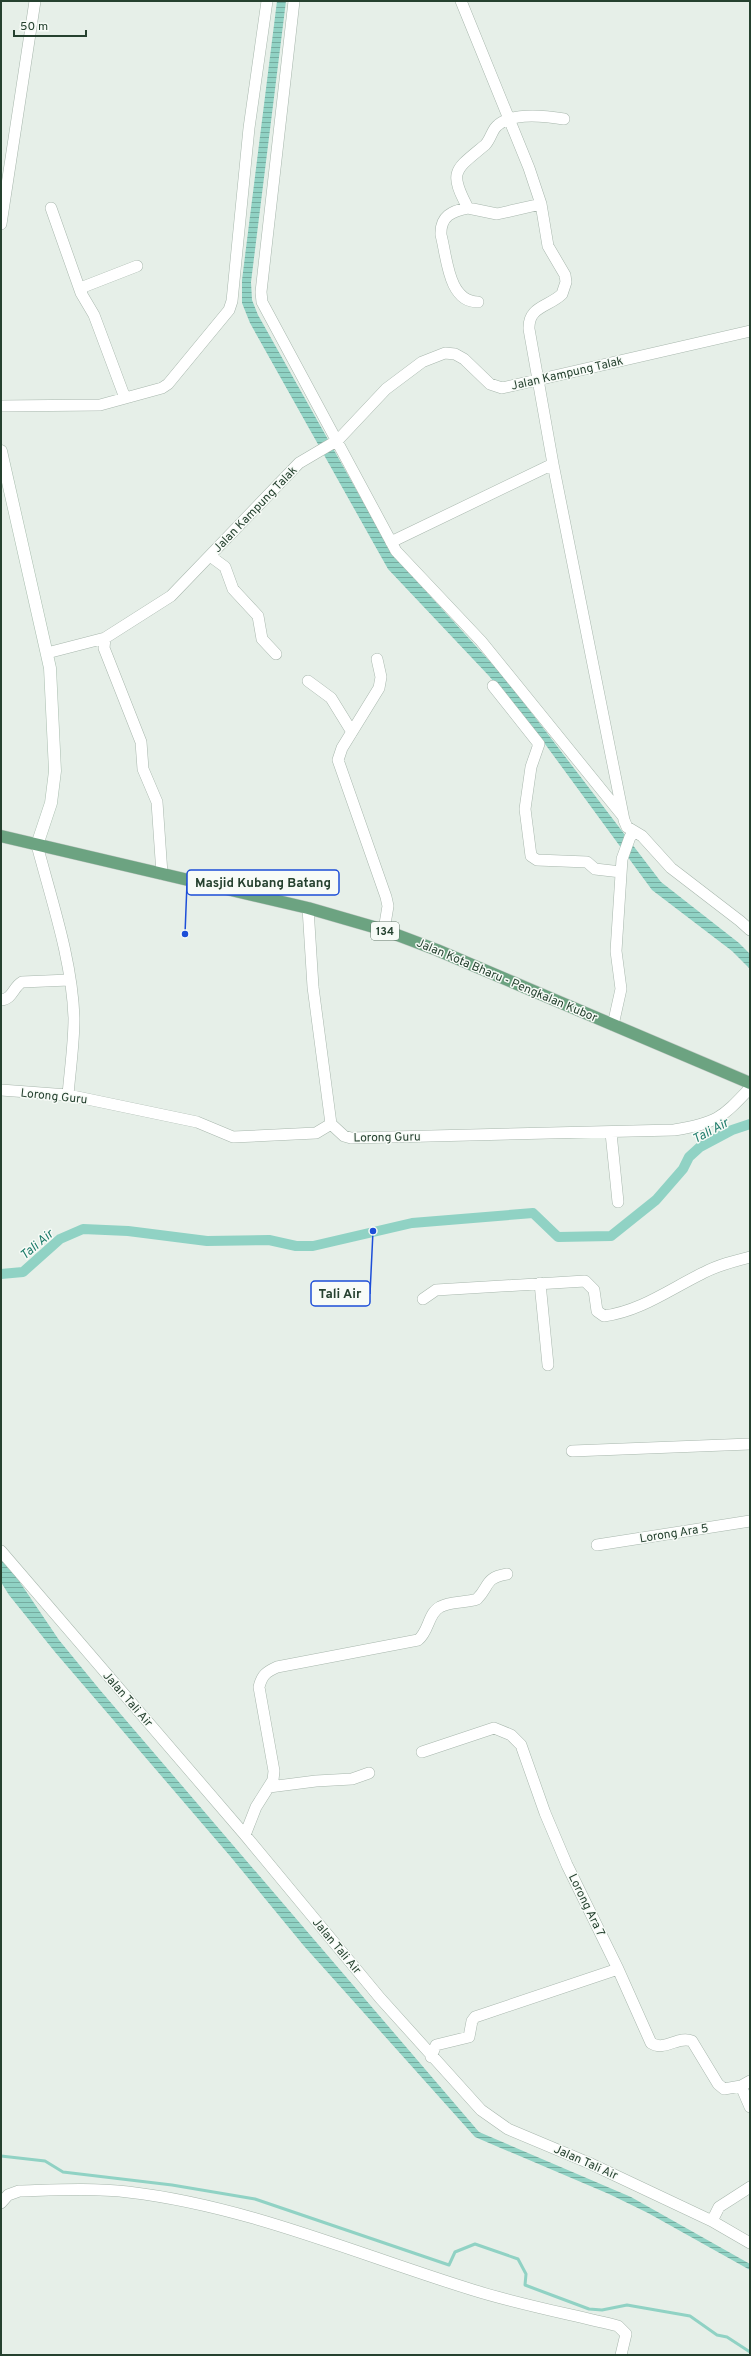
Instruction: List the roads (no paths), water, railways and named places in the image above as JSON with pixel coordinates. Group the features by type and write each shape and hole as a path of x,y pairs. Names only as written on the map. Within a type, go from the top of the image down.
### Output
{"main road":[{"name":"Jalan Kota Bharu - Pengkalan Kubor","path":"1,836 308,908 384,930 437,950 750,1083"}],"street":[{"path":"1,224 34,1"},
{"path":"1,406 100,405 168,384 231,308 249,128 267,1"},
{"path":"294,1 261,295 263,305 335,442 396,551 482,641 624,817"},
{"path":"461,1 508,120 529,168 541,204 548,246 560,263 566,282 562,294 557,299 538,308 530,317 529,329 553,464 624,817 632,834 642,836 671,868 750,930"},
{"path":"468,208 458,188 458,171 464,162 489,140 497,125 508,120 538,115 564,119"},
{"path":"478,302 464,299 455,289 441,235 441,229 446,217 456,210 468,208 497,214 541,204"},
{"path":"51,208 81,293 94,315 125,398"},
{"path":"81,293 83,287 137,266"},
{"name":"Jalan Kampung Talak","path":"47,653 105,638 171,596 299,463 335,442 386,389 422,362 445,353 460,356 494,386 506,387 750,331"},
{"path":"1,451 50,668 55,771 51,803 37,845 66,958 74,1020 68,1095"},
{"path":"391,542 553,464"},
{"path":"210,556 225,567 233,589 258,616 262,639 276,654"},
{"path":"105,638 104,648 141,740 143,769 157,802 162,874"},
{"path":"377,659 380,685 340,752 338,764 387,902 384,930"},
{"path":"308,681 331,698 352,732"},
{"path":"493,686 539,744 531,767 525,809 531,856 537,860 587,862 595,869 621,872"},
{"path":"613,1025 621,989 616,951 622,855 632,834"},
{"path":"308,908 313,987 331,1124"},
{"path":"1,1000 10,997 18,984 22,982 69,980"},
{"name":"Lorong Guru","path":"1,1090 68,1095 197,1122 233,1137 316,1133 331,1124 344,1136 351,1138 611,1133 674,1130 704,1125 730,1109 750,1088"},
{"path":"611,1133 618,1202"},
{"path":"423,1299 436,1290 585,1281 594,1290 597,1311 604,1316 636,1308 703,1273 727,1263 750,1257"},
{"path":"540,1283 548,1365"},
{"path":"572,1451 750,1444"},
{"name":"Lorong Ara 5","path":"597,1545 750,1521"},
{"name":"Jalan Tali Air","path":"1,1551 245,1835 431,2056 481,2110 508,2129 589,2163 712,2221 750,2243"},
{"path":"245,1835 256,1807 273,1780 274,1771 259,1686 261,1678 267,1671 277,1667 418,1640 440,1607 477,1599 489,1580 495,1576 507,1574"},
{"name":"Lorong Ara 7","path":"422,1752 494,1728 517,1739 521,1744 545,1813 567,1865 618,1969 651,2043 660,2047 682,2040 692,2041 720,2088 729,2089 746,2084"},
{"path":"269,1787 316,1780 352,1778 369,1774"},
{"path":"431,2056 436,2045 469,2037 475,2017 618,1969"},
{"path":"746,2084 750,2107"},
{"path":"712,2221 718,2207 750,2187"},
{"path":"1,2203 8,2195 20,2191 94,2189 129,2192 214,2208 291,2229 475,2291 618,2326 626,2334 621,2355"}],"water":[{"path":"277,1 286,1 251,282 252,300 258,315 393,555 505,678 661,882 739,943 750,954 750,969 732,951 652,890 545,744 489,676 388,569 250,323 242,303 242,280"},
{"path":"1,1560 15,1575 59,1640 100,1690 479,2132 631,2197 750,2264 750,2270 648,2213 609,2194 475,2137 304,1946 230,1856 55,1652 9,1595 1,1582"}],"waterway":[{"name":"Tali Air","path":"1,1274 23,1272 60,1239 83,1229 128,1231 207,1241 269,1240 296,1246 313,1246 412,1223 533,1213 558,1237 611,1236 656,1200 683,1169 689,1157 700,1147 732,1130 750,1124"},
{"path":"1,2156 45,2161 63,2172 172,2185 255,2199 449,2265 455,2252 475,2244 518,2259 526,2274 525,2285 589,2309 602,2310 627,2305 690,2316 717,2335 727,2337 750,2352"}],"place":[{"name":"Masjid Kubang Batang","path":"185,934"},
{"name":"Tali Air","path":"373,1231"}]}
